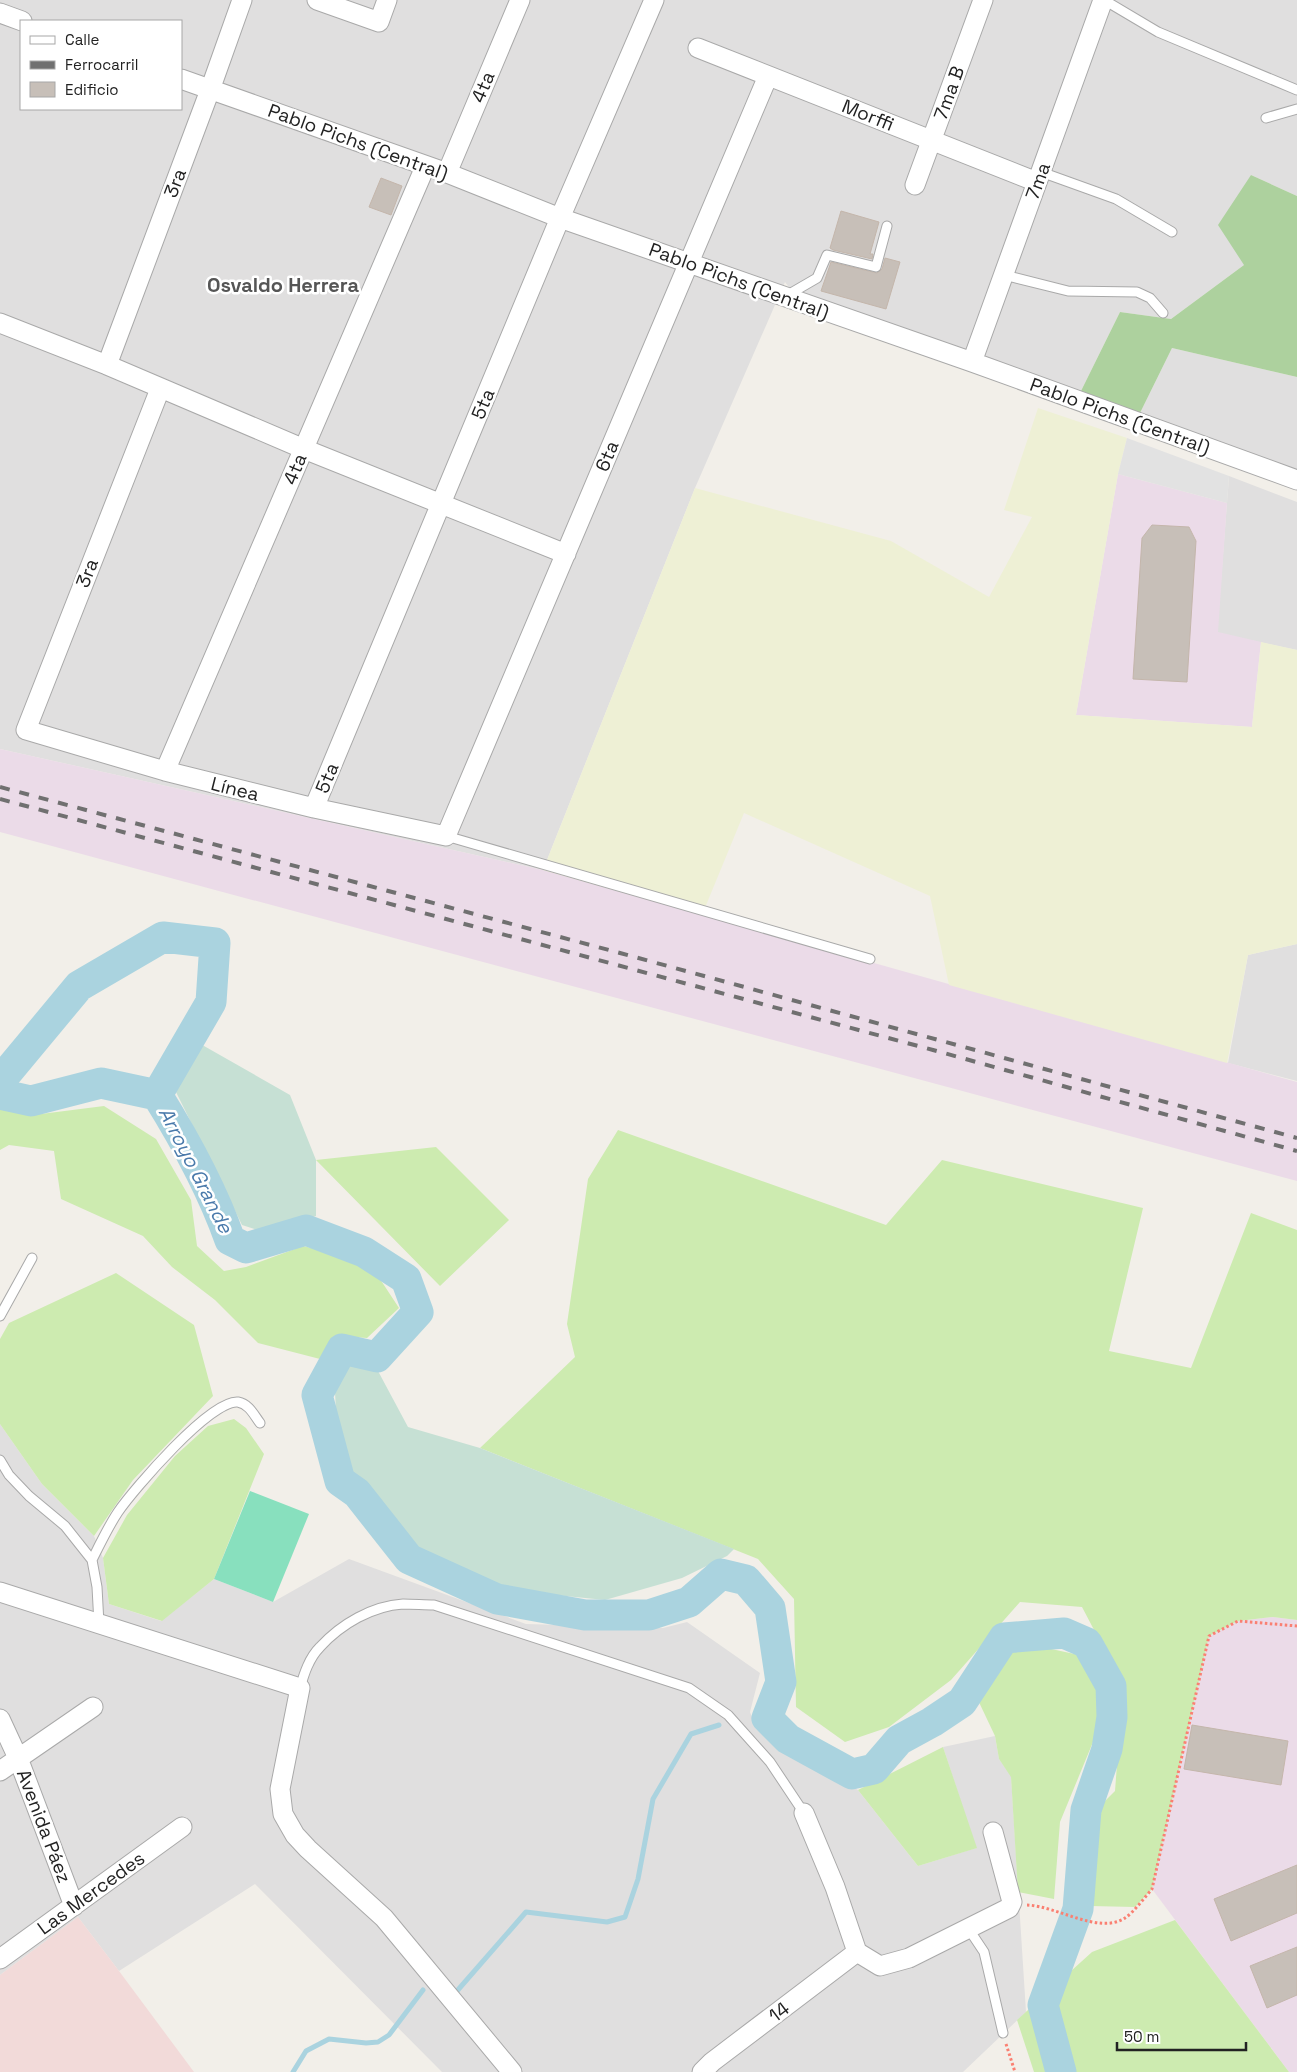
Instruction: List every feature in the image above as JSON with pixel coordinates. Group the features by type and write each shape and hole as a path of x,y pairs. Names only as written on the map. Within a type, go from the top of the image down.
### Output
{"street":[{"name":"3ra","path":"107,365 242,0"},
{"path":"317,0 379,22 387,0"},
{"name":"4ta","path":"446,173 520,0"},
{"name":"5ta","path":"314,808 560,218 654,0"},
{"name":"7ma B","path":"915,185 983,0"},
{"name":"7ma","path":"972,362 1104,0"},
{"path":"0,13 20,20"},
{"name":"Morffi","path":"698,48 931,140 1039,177"},
{"name":"6ta","path":"446,836 768,76"},
{"name":"Pablo Pichs (Central)","path":"182,79 446,173 560,218 972,362 1297,480"},
{"name":"4ta","path":"165,771 426,167"},
{"path":"0,323 107,365 304,449 566,554"},
{"name":"3ra","path":"26,730 160,389"},
{"name":"Línea","path":"26,730 165,771 314,808 446,836"},
{"path":"0,1592 300,1688 280,1789 283,1814 295,1835 308,1849 384,1918 512,2072"},
{"path":"0,1771 93,1707"},
{"name":"Avenida Páez","path":"0,1719 18,1758 74,1906"},
{"path":"804,1813 836,1887 857,1952 880,1966 909,1958 1009,1908 1012,1902 993,1832"},
{"name":"Las Mercedes","path":"0,1959 182,1828"},
{"name":"14","path":"702,2072 712,2062 857,1952"}],"lane":[{"path":"1104,0 1158,32 1297,90"},
{"path":"1266,118 1297,109"},
{"path":"1039,177 1116,199 1172,232"},
{"path":"784,297 817,278 827,254 876,267 887,226"},
{"path":"1004,275 1068,290 1137,292 1150,298 1163,313"},
{"path":"446,836 870,959"},
{"path":"0,1316 32,1258"},
{"path":"92,1560 118,1513 152,1471 193,1428 226,1404 238,1402 248,1406 260,1423"},
{"path":"0,1460 9,1475 29,1496 65,1526 92,1560 97,1587 100,1624"},
{"path":"300,1688 306,1669 319,1648 342,1627 366,1613 402,1604 434,1605 689,1688 728,1715 770,1762 804,1813"},
{"path":"968,1928 984,1952 1003,2034"}],"path":[{"path":"1009,1908 1041,1906 1105,1924 1125,1918 1152,1889 1209,1636 1238,1621 1297,1626"},
{"path":"1003,2034 1015,2072"}],"shaded area":[{"path":"0,0 1297,0 1297,196 1251,175 1244,265 1171,319 1120,312 1081,391 882,322 795,295 785,282 695,488 543,870 0,749"},
{"path":"1172,348 1297,377 1297,470 1140,413"},
{"path":"1127,438 1229,476 1227,503 1118,474"},
{"path":"1118,474 1227,503 1218,632 1261,642 1252,727 1076,715"},
{"path":"1229,476 1297,502 1297,650 1217,633"},
{"path":"0,749 543,870 1297,1082 1297,1181 0,832"},
{"path":"1297,944 1297,1081 1228,1063 1248,955"},
{"path":"0,1424 42,1484 94,1536 103,1558 109,1604 161,1621 214,1579 273,1602 349,1559 526,1624 663,1628 687,1622 760,1673 750,1712 756,1729 858,1790 918,1866 976,1848 943,1747 995,1736 999,1759 1011,1776 1026,2012 963,2072 442,2072 255,1884 119,1971 78,1917 0,1975"},
{"path":"1273,1617 1297,1620 1297,2072 1289,2072 1152,1889 1209,1636 1238,1621"},
{"path":"78,1917 194,2072 0,2072 0,1975"}],"green space":[{"path":"1251,175 1297,196 1297,377 1172,348 1140,413 1081,391 1120,312 1171,319 1244,265 1218,225"},
{"path":"1038,408 1127,438 1118,474 1076,715 1252,727 1261,642 1297,650 1297,944 1248,955 1227,1063 949,985 930,896 744,813 702,915 543,870 695,488 891,541 989,597 1032,517 1004,510"},
{"path":"197,1042 290,1095 316,1160 316,1216 264,1232 242,1225 173,1086"},
{"path":"104,1106 156,1139 191,1200 197,1246 224,1271 246,1267 303,1246 345,1256 380,1279 399,1308 367,1338 341,1336 320,1359 258,1343 215,1300 172,1267 143,1236 61,1199 54,1151 9,1145 0,1150 0,1107 41,1114"},
{"path":"618,1130 886,1225 942,1160 1143,1208 1109,1351 1191,1368 1251,1213 1297,1230 1297,1620 1273,1617 1238,1621 1209,1636 1152,1889 1135,1907 1090,1906 1096,1810 1115,1791 1123,1685 1082,1607 1020,1602 951,1680 889,1727 845,1742 796,1707 794,1599 758,1559 480,1448 575,1357 567,1324 588,1179"},
{"path":"436,1147 509,1220 440,1286 316,1160"},
{"path":"116,1273 194,1325 213,1396 133,1480 94,1536 42,1484 0,1424 0,1339 9,1323"},
{"path":"347,1357 378,1371 408,1427 480,1448 734,1549 727,1556 682,1578 605,1600 526,1592 481,1580 413,1549 367,1494 338,1448 335,1392"},
{"path":"234,1419 246,1428 264,1454 214,1579 162,1621 109,1604 103,1558 127,1515 175,1456 208,1426"},
{"path":"250,1491 309,1514 273,1602 214,1579"},
{"path":"1042,1647 1079,1655 1102,1698 1093,1742 1060,1822 1054,1899 1018,1892 1011,1777 999,1759 995,1736 977,1698 1009,1651"},
{"path":"943,1747 977,1848 918,1866 858,1790"},
{"path":"1175,1920 1289,2072 1034,2072 1017,2020 1092,1952"}],"building":[{"path":"381,178 402,186 391,215 369,207"},
{"path":"841,211 879,222 870,254 873,254 872,259 830,248"},
{"path":"885,258 900,262 886,309 821,291 831,262 877,273 882,269"},
{"path":"1152,525 1189,527 1196,541 1187,682 1133,679 1142,538"},
{"path":"1192,1725 1288,1741 1281,1785 1184,1769"},
{"path":"1297,1865 1297,1913 1231,1941 1214,1899"},
{"path":"1297,1947 1297,1995 1267,2008 1250,1966"}],"waterway":[{"name":"Arroyo Grande","path":"0,1081 79,986 163,937 215,943 211,1002 157,1095"},
{"name":"Arroyo Grande","path":"0,1094 31,1101 101,1083 157,1095 197,1165 215,1202 230,1240 246,1248 306,1230 364,1252 406,1279 418,1312 377,1357 342,1349 317,1395 340,1481 357,1493 409,1559 497,1599 585,1615 649,1615 689,1602 721,1574 746,1580 770,1608 781,1682 767,1718 788,1739 852,1774 874,1769 899,1740 932,1722 962,1702 1004,1638 1064,1633 1087,1643 1111,1686 1112,1717 1107,1749 1086,1810 1078,1909 1043,2005 1061,2072"},
{"path":"457,1991 526,1912 607,1922 625,1917 638,1879 653,1799 691,1734 719,1725"},
{"path":"293,2072 306,2051 329,2039 366,2043 378,2042 389,2035 423,1990"}],"railway":[{"path":"0,787 620,953 1297,1138"},
{"path":"0,799 933,1050 1297,1151"}],"district":[{"name":"Osvaldo Herrera","path":"283,285"}]}
